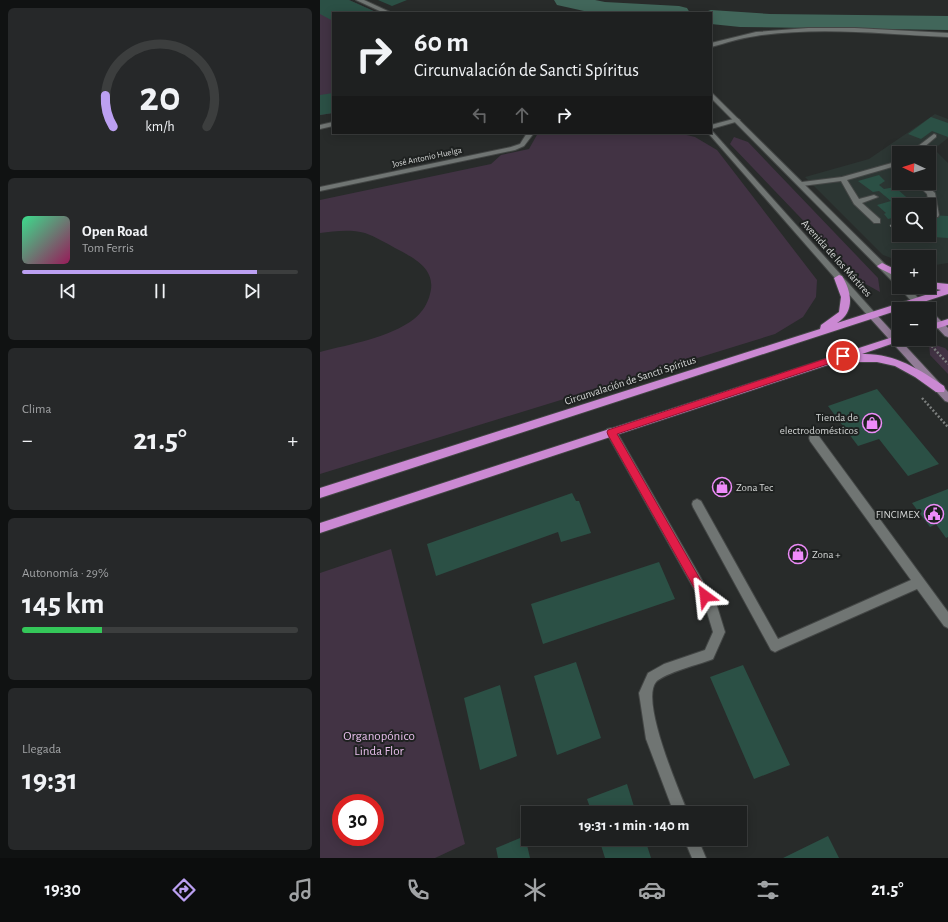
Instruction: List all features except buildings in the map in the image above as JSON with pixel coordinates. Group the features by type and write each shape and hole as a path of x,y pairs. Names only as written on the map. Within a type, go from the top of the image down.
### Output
{"highway":[{"path":"882,266 892,271"},
{"path":"809,336 841,315 845,303 844,290 839,278"},
{"path":"936,287 948,287"},
{"name":"Circunvalación de Sancti Spíritus","path":"320,493 948,291"},
{"path":"320,528 892,340"},
{"path":"831,360 863,357 888,360 915,370 940,389"}],"main road":[{"name":"Avenida de los Mártires","path":"872,315 892,335"},
{"path":"944,324 948,334"},
{"name":"Avenida de los Mártires","path":"902,346 948,398"}],"street":[{"path":"359,0 387,12"},
{"path":"712,44 760,33 799,30 948,35"},
{"path":"712,95 892,276"},
{"path":"712,127 737,120"},
{"path":"320,127 332,124"},
{"name":"José Antonio Huelga","path":"320,189 513,149 522,145 530,134"},
{"name":"Avenida de los Mártires","path":"712,134 872,315"},
{"path":"922,146 934,136"},
{"path":"802,184 843,179 892,166"},
{"path":"882,169 884,178"},
{"path":"843,179 857,202 877,221"},
{"path":"928,190 931,193 932,198"},
{"path":"931,193 940,192"},
{"path":"857,202 874,197"},
{"path":"910,294 916,301"},
{"path":"611,432 712,610 719,632 710,655 664,670 652,677 645,693 653,739 678,806"},
{"path":"814,438 948,622"},
{"path":"697,504 775,646 919,582"},
{"path":"695,846 699,858"}],"path":[{"path":"932,346 948,364"}],"shaded area":[{"path":"935,114 948,119 948,138 936,147 936,146 892,146 892,190 936,190 936,151 948,163 948,263 936,265 936,250 892,250 892,258 883,255 805,177 869,159"}],"green space":[{"path":"320,0 349,0 376,12 332,12 332,113 320,115"},
{"path":"537,134 682,134 695,137 717,150 817,280 816,297 803,317 775,334 320,474 320,352 369,340 404,326 417,317 424,308 430,294 431,285 427,271 422,265 416,260 373,236 354,231 320,233 320,200 491,164 501,155 529,149"},
{"path":"734,137 748,142 878,278 880,292 862,282 730,144"},
{"path":"936,345 945,348 948,351 948,374 930,355 929,346"},
{"name":"Organopónico Linda Flor","path":"391,549 465,844 435,858 320,858 320,573"}],"waterway":[{"path":"565,0 605,9 660,12"},
{"path":"712,17 740,20 799,22 948,23"}],"place":[{"name":"Tienda de electrodomésticos","path":"872,423"},
{"name":"Zona Tec","path":"722,487"},
{"name":"FINCIMEX","path":"934,514"},
{"name":"Zona +","path":"798,554"}],"route":[{"path":"705,596 611,432 843,356"}]}
